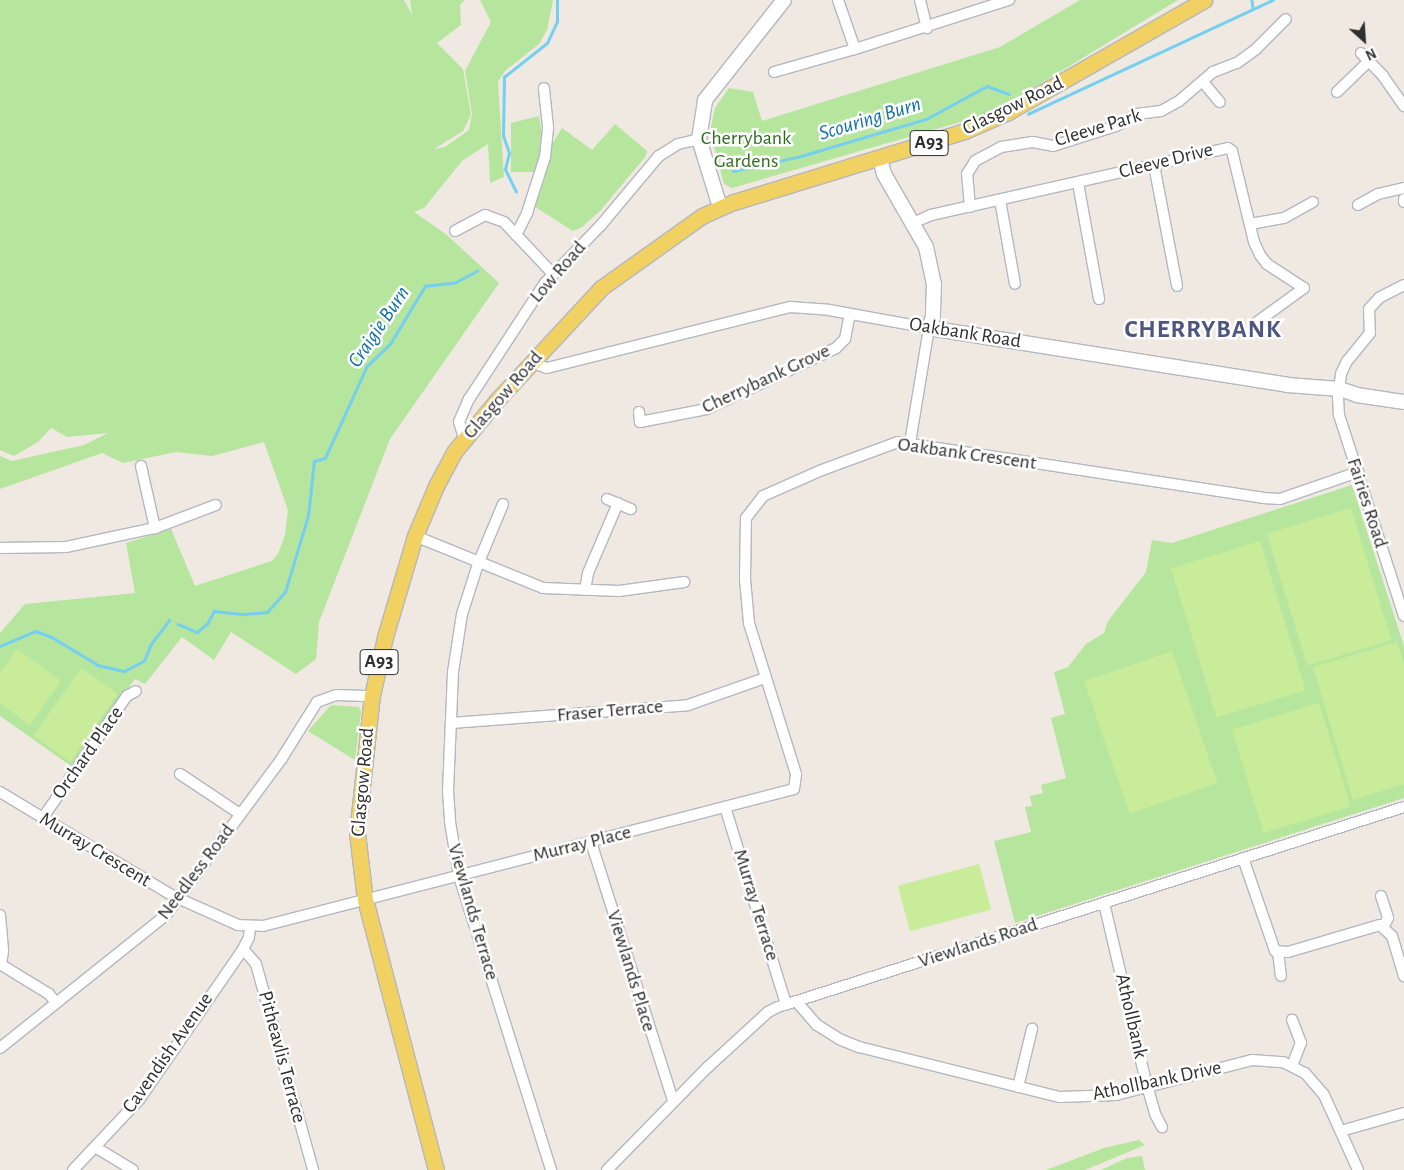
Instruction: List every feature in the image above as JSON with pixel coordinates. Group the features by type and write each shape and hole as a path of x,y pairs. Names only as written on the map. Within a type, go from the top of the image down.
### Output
{"main road":[{"name":"Glasgow Road","path":"436,1170 365,900 358,860 358,822 372,696 385,637 415,536 440,476 464,438 531,362 609,281 720,207 965,131 1008,112 1204,0"}],"street":[{"path":"720,207 699,139 705,100 784,0"},
{"path":"838,0 855,49"},
{"path":"920,0 927,28"},
{"path":"774,72 927,28 1009,0"},
{"name":"Cleeve Park","path":"970,207 968,174 975,161 1001,148 1033,142 1054,146 1116,126 1137,114 1161,111 1179,101 1214,72 1237,62 1256,49 1286,19"},
{"path":"1361,52 1404,106"},
{"path":"1337,92 1368,61"},
{"path":"1203,82 1220,102"},
{"path":"516,235 528,213 545,157 548,127 544,88"},
{"name":"Low Road","path":"464,438 459,422 469,399 520,318 553,274 601,225 659,156 673,146 699,139"},
{"name":"Cleeve Drive","path":"913,224 931,215 1228,148 1232,151 1254,242 1268,264 1304,288 1257,322"},
{"path":"880,158 884,174 926,247 932,268 934,302 910,443"},
{"path":"1154,165 1178,286"},
{"path":"1078,183 1099,299"},
{"path":"1358,205 1378,194 1404,188"},
{"path":"1000,200 1015,284"},
{"path":"1250,224 1284,218 1313,202"},
{"path":"455,231 485,215 504,222 553,274"},
{"name":"Fairies Road","path":"1404,285 1379,298 1369,309 1370,333 1346,361 1341,374 1339,415 1404,616"},
{"name":"Oakbank Road","path":"531,362 547,368 790,307 850,314 1287,385 1340,389 1356,395 1404,402"},
{"name":"Cherrybank Grove","path":"639,412 640,422 707,409 836,348 845,339 850,314"},
{"name":"Oakbank Crescent","path":"797,785 746,606 746,518 763,496 880,446 910,443 1263,498 1280,499 1358,472"},
{"path":"141,466 154,528"},
{"path":"607,499 631,509"},
{"path":"585,590 588,573 618,503"},
{"name":"Viewlands Terrace","path":"503,504 479,560 462,614 453,672 448,791 459,876 551,1170"},
{"path":"0,548 66,547 154,528 216,505"},
{"path":"415,536 479,560 536,586 619,591 684,582"},
{"name":"Fraser Terrace","path":"451,723 688,705 766,678"},
{"name":"Orchard Place","path":"42,819 127,696 136,691"},
{"name":"Needless Road","path":"0,1048 160,921 290,745 317,702 336,695 372,696"},
{"path":"180,774 240,814"},
{"name":"Murray Place","path":"365,900 788,791 797,785"},
{"name":"Murray Crescent","path":"0,792 42,819 178,898 250,927"},
{"name":"Murray Terrace","path":"725,807 791,1002"},
{"name":"Viewlands Road","path":"611,1169 673,1100 768,1012 791,1002 1404,807"},
{"name":"Viewlands Place","path":"591,842 673,1100"},
{"path":"1243,858 1270,943 1278,952 1281,976"},
{"path":"1278,952 1288,952 1384,926 1388,918 1381,896"},
{"path":"250,927 365,900"},
{"name":"Athollbank","path":"1104,903 1155,1114 1162,1127"},
{"path":"0,915 3,951 0,965 48,994 56,1003"},
{"path":"1384,926 1392,936 1404,976"},
{"name":"Cavendish Avenue","path":"73,1170 139,1100 242,949 249,937 250,927"},
{"name":"Pitheavlis Terrace","path":"242,949 256,964 313,1170"},
{"name":"Athollbank Drive","path":"791,1002 810,1020 839,1039 1052,1096 1080,1098 1116,1095 1252,1060 1272,1060 1292,1066 1318,1087 1341,1131 1358,1170"},
{"path":"1292,1020 1301,1044 1292,1066"},
{"path":"1018,1086 1032,1029"},
{"path":"1341,1131 1404,1113"},
{"path":"95,1147 133,1170"}],"green space":[{"path":"0,0 404,0 412,15 410,0 465,0 460,5 461,25 437,43 463,69 471,115 463,131 434,149 445,147 469,130 472,114 465,71 491,22 480,0 553,0 547,30 539,44 505,71 498,82 504,177 490,183 488,144 462,161 424,208 414,212 447,235 499,283 390,439 319,622 316,659 296,674 231,632 214,660 182,637 145,684 135,679 71,766 0,716 0,633 25,604 135,593 126,543 171,529 195,586 272,561 278,554 285,535 288,510 264,442 212,456 176,452 123,463 102,453 0,489 0,456 12,461 84,445 108,433 67,437 51,428 38,442 14,456 0,450"},
{"name":"Cherrybank Gardens","path":"1080,0 1178,0 1007,104 978,117 732,188 724,184 710,131 715,108 729,88 753,92 762,121 1000,47"},
{"path":"539,116 543,142 536,172 511,172 511,123"},
{"path":"615,124 647,151 646,156 600,211 582,227 573,231 535,207 545,178 550,147 562,128 592,150"},
{"path":"1352,485 1404,646 1404,798 1015,923 994,841 1031,832 1025,807 1032,806 1030,796 1043,793 1041,785 1066,778 1051,718 1065,714 1054,672 1068,667 1086,644 1104,633 1108,621 1146,572 1152,540 1172,543"},
{"path":"1351,508 1391,640 1307,666 1267,534"},
{"path":"1260,541 1306,690 1217,717 1171,568"},
{"path":"1397,642 1404,665 1404,784 1353,800 1313,667"},
{"path":"17,649 61,681 30,725 0,703 0,673"},
{"path":"1172,651 1218,783 1130,814 1084,681"},
{"path":"81,668 118,694 70,762 33,736"},
{"path":"1319,703 1351,806 1264,833 1232,730"},
{"path":"331,705 359,707 361,712 355,760 308,731"},
{"path":"979,864 991,909 910,931 898,886"},
{"path":"1139,1140 1145,1145 1085,1170 1046,1170 1104,1148"},
{"path":"1142,1156 1145,1170 1101,1170 1127,1158"}],"waterway":[{"path":"516,192 505,169 509,153 503,136 504,77 547,43 557,22 557,0"},
{"path":"1252,0 1253,8"},
{"name":"Scouring Burn","path":"1028,114 1273,0"},
{"name":"Scouring Burn","path":"733,171 801,156 926,119 987,86 1009,94"},
{"name":"Craigie Burn","path":"178,624 197,632 207,624 214,611 244,614 267,612 285,592 308,516 314,461 325,458 367,366 390,344 425,286 456,282 477,271"},
{"name":"Craigie Burn","path":"0,646 36,631 52,637 98,665 124,671 144,661 151,644 169,620"}],"district":[{"name":"CHERRYBANK","path":"1203,330"}]}
